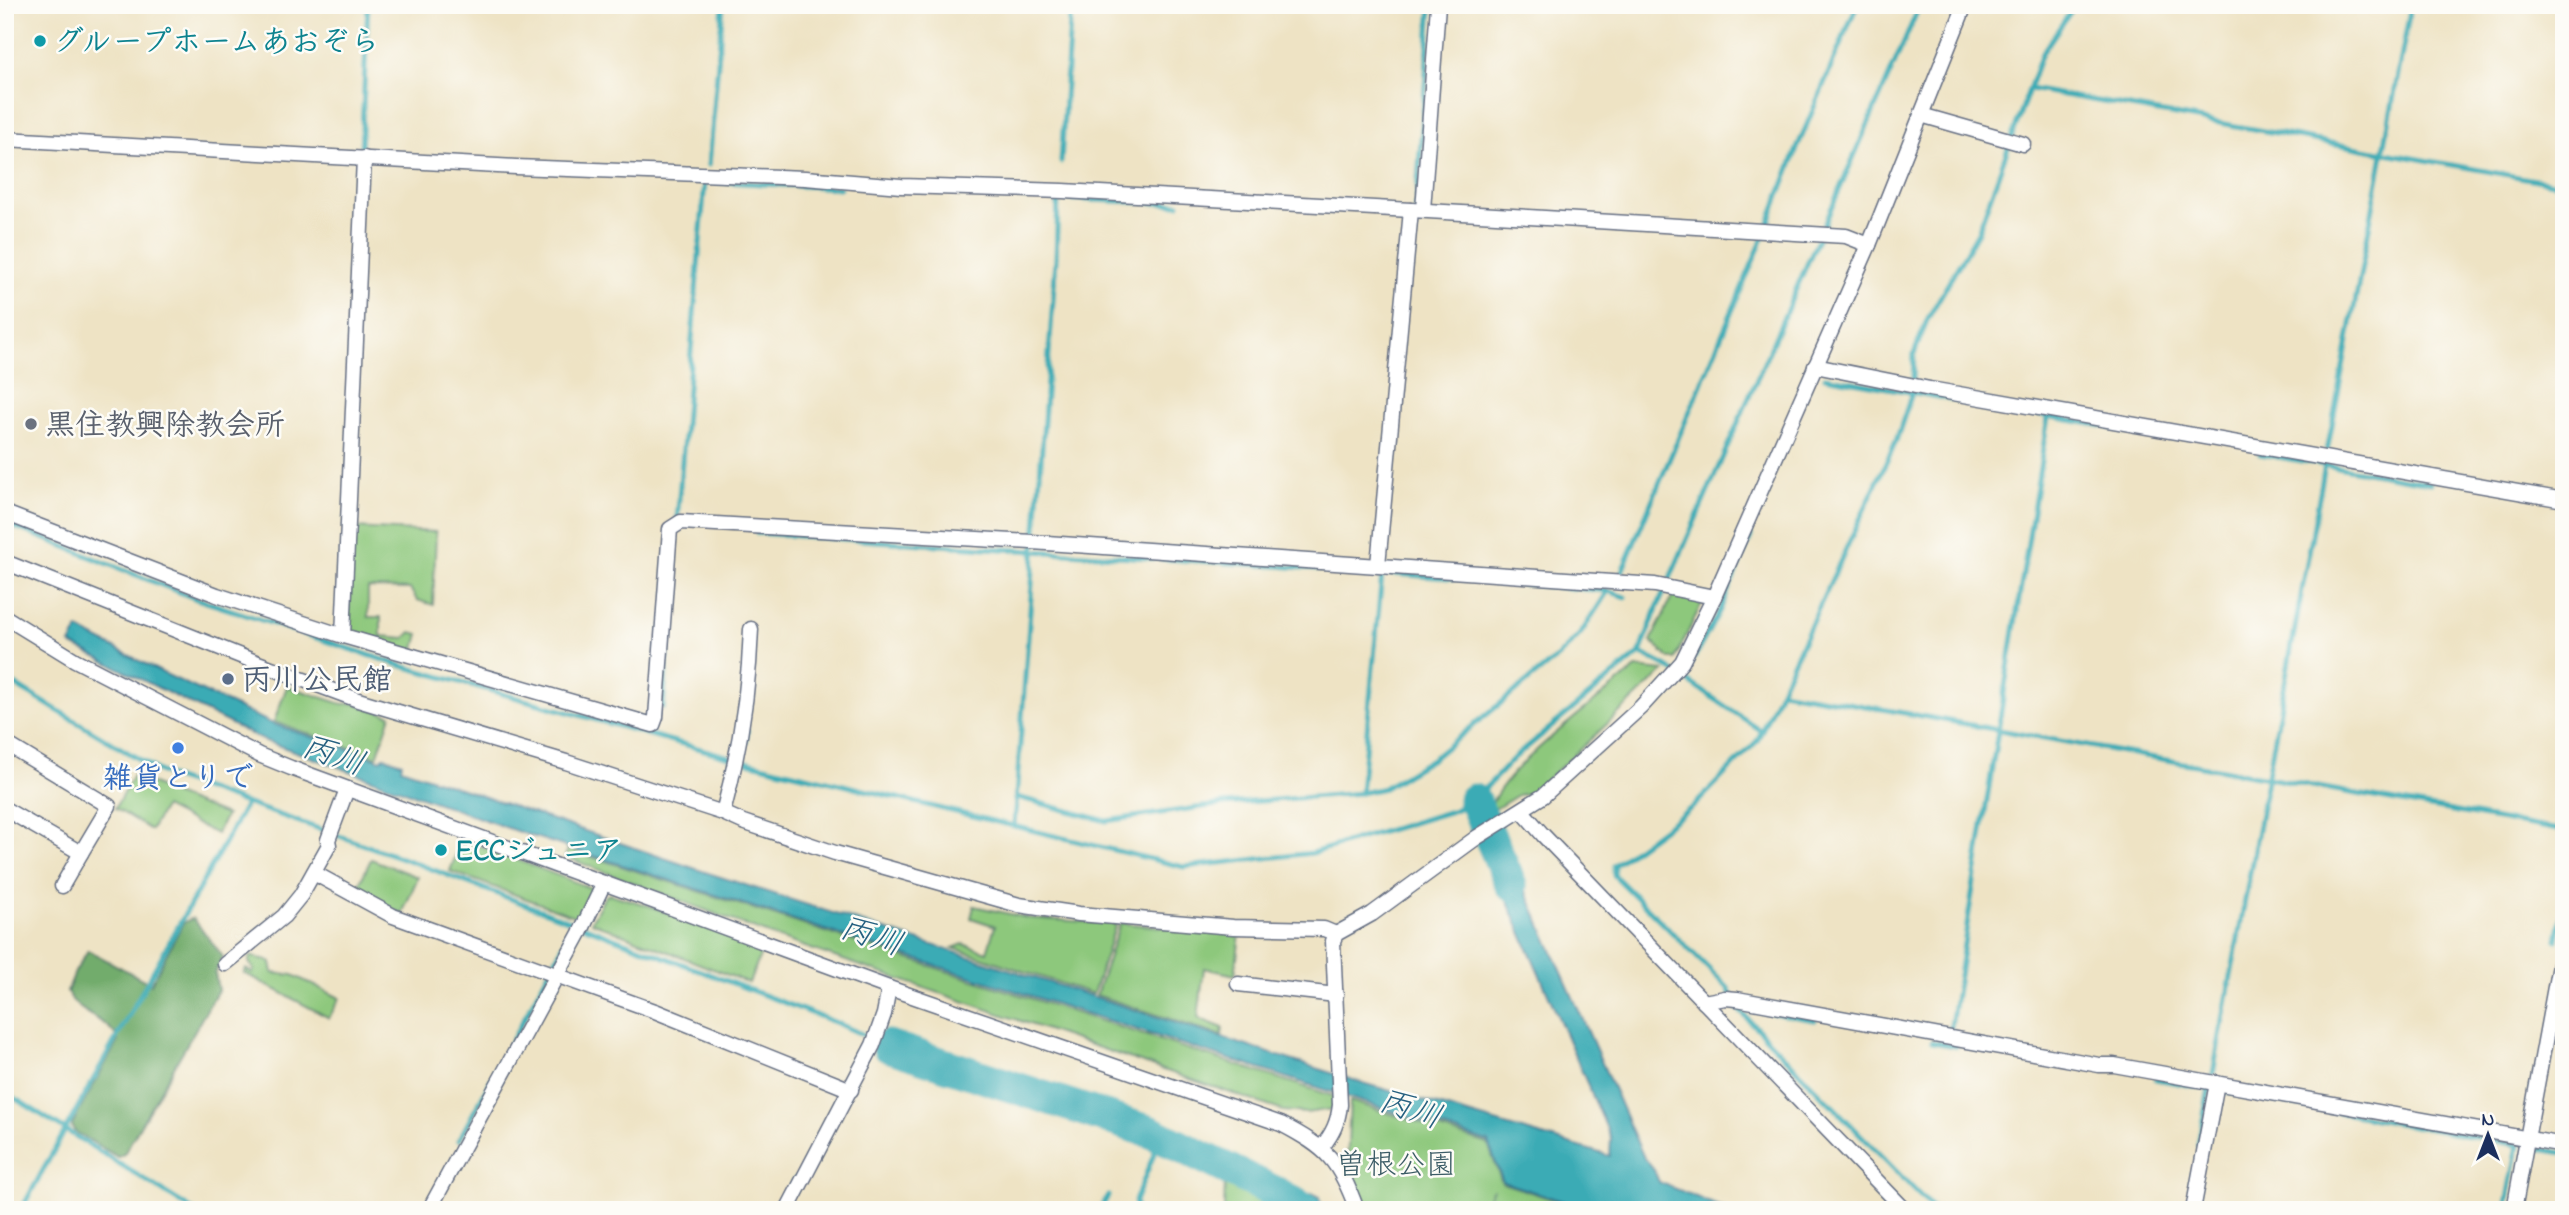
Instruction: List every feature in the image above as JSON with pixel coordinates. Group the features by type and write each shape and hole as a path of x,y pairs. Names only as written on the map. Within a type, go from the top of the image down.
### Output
{"street":[{"path":"1378,565 1438,5"},
{"path":"1322,1147 1338,1120 1340,1105 1333,941 1336,934 1372,914 1476,838 1522,811 1563,778 1675,672 1714,597 1869,244 1965,5"},
{"path":"1921,115 2015,142"},
{"path":"5,139 364,162 792,178 901,186 1049,191 1756,230 1846,236 1869,244"},
{"path":"338,634 364,162"},
{"path":"1815,366 1930,389 2564,500"},
{"path":"5,513 198,589 338,634 653,725 656,717 670,529 678,524 753,531 1036,542 1378,565 1658,586 1714,597"},
{"path":"5,562 258,663 358,699 566,762 835,853 1019,905 1079,914 1233,927 1324,929 1336,934"},
{"path":"5,617 75,660 260,755 889,988 1264,1117 1322,1147 1338,1165 1357,1210"},
{"path":"723,813 737,758 746,695 751,629"},
{"path":"5,743 109,806 62,886"},
{"path":"225,964 284,916 314,873 329,845 347,789"},
{"path":"5,809 81,853"},
{"path":"1522,811 1905,1210"},
{"path":"314,873 393,916 551,973 846,1088"},
{"path":"429,1210 551,973 584,926 604,883"},
{"path":"2514,1210 2564,938"},
{"path":"1238,984 1336,995"},
{"path":"788,1210 846,1088 876,1039 889,988"},
{"path":"1704,1002 1731,998 2099,1065 2114,1065 2216,1088 2564,1145"},
{"path":"2193,1210 2216,1088"}],"green space":[{"path":"352,528 436,532 433,605 417,600 410,589 368,588 368,617 381,617 381,636 405,638 411,632 419,634 414,652 348,633"},
{"path":"1674,593 1703,601 1675,659 1670,659 1651,641"},
{"path":"1636,668 1664,671 1530,793 1518,795 1490,812 1495,797 1529,757"},
{"path":"287,686 342,704 353,703 391,715 377,757 274,722"},
{"path":"134,774 172,794 226,815 216,834 164,807 151,830 115,808"},
{"path":"462,839 591,888 594,891 582,919 450,871"},
{"path":"568,849 1333,1096 1333,1109 1306,1113 1283,1111 779,938 565,857"},
{"path":"371,859 418,877 402,914 356,891"},
{"path":"610,894 650,906 763,949 749,983 591,922 605,896"},
{"path":"974,906 1028,918 1116,924 1093,994 953,948 963,944 987,952 995,926 971,918"},
{"path":"193,918 223,957 215,973 218,990 124,1154 118,1157 74,1131 72,1125 118,1041 109,1027 79,1007 67,992 88,950 151,984 183,923"},
{"path":"1120,923 1240,934 1235,975 1204,968 1198,1018 1223,1028 1222,1036 1096,995"},
{"path":"250,956 271,962 273,973 293,975 340,998 329,1018 244,973 246,969 252,973 254,970 249,962"},
{"name":"曽根公園","path":"1350,1101 1488,1144 1502,1183 1586,1210 1483,1210 1493,1189 1482,1210 1367,1210 1347,1167"},
{"path":"1225,1177 1281,1210 1224,1210"}],"water":[{"name":"丙川","path":"78,629 163,673 273,724 381,760 384,757 402,763 401,768 705,872 1350,1079 1610,1156 1611,1138 1490,861 1488,847 1500,842 1511,857 1644,1158 1654,1170 1659,1182 1728,1210 1590,1210 1503,1182 1488,1142 516,831 263,740 70,644"},
{"path":"1228,1161 1309,1198 1312,1193 1320,1197 1319,1200 1326,1210 1287,1210 1224,1173"}],"waterway":[{"path":"361,150 368,5"},
{"path":"709,165 723,5"},
{"path":"1061,162 1071,5"},
{"path":"1416,208 1431,5"},
{"path":"1620,576 1763,238 1857,5"},
{"path":"5,523 194,598 402,666 744,761 1184,867 1312,853 1455,810 1474,800 1514,758 1640,653 1657,608 1920,5"},
{"path":"1913,379 1914,354 1927,320 1978,232 2042,53 2075,5"},
{"path":"2327,452 2411,5"},
{"path":"2030,89 2564,185"},
{"path":"676,180 705,181"},
{"path":"677,522 705,181 840,188"},
{"path":"1025,197 1179,204"},
{"path":"1014,826 1056,259 1058,197"},
{"path":"1825,377 2171,438"},
{"path":"1913,390 1896,441 1757,741 1694,806 1614,865 1614,875 1728,988 1736,1007 1934,1210"},
{"path":"1950,1032 2048,417"},
{"path":"2260,454 2430,483"},
{"path":"2213,1074 2325,465"},
{"path":"757,533 1395,574 1608,591 1625,597"},
{"path":"1683,678 1720,610 1751,536"},
{"path":"663,707 674,573"},
{"path":"1361,793 1382,574"},
{"path":"1017,797 1106,821 1224,804 1361,793 1384,788 1432,759 1560,655 1581,633 1608,591"},
{"path":"1640,653 1667,667 1762,731"},
{"path":"5,679 171,777 402,858 837,1023 888,1046"},
{"path":"1781,691 2564,831"},
{"path":"746,742 747,731"},
{"path":"1474,800 1511,885"},
{"path":"21,1210 246,804"},
{"path":"2557,940 2564,902"},
{"path":"459,1140 575,923"},
{"path":"1736,1007 1815,1020"},
{"path":"1932,1042 1956,1046"},
{"path":"888,1046 1151,1132 1277,1193 1306,1210"},
{"path":"2156,1079 2518,1145 2506,1210"},
{"path":"2198,1145 2209,1089"},
{"path":"5,1092 193,1210"},
{"path":"1137,1210 1135,1201 1161,1137"},
{"path":"2532,1148 2564,1153"},
{"path":"779,1210 796,1179"},
{"path":"1100,1210 1108,1196"}],"place":[{"name":"グループホームあおぞら","path":"40,41"},
{"name":"黒住教興除教会所","path":"31,424"},
{"name":"丙川公民館","path":"228,679"},
{"name":"雑貨とりで","path":"178,748"},
{"name":"ECCジュニア","path":"441,850"}]}
